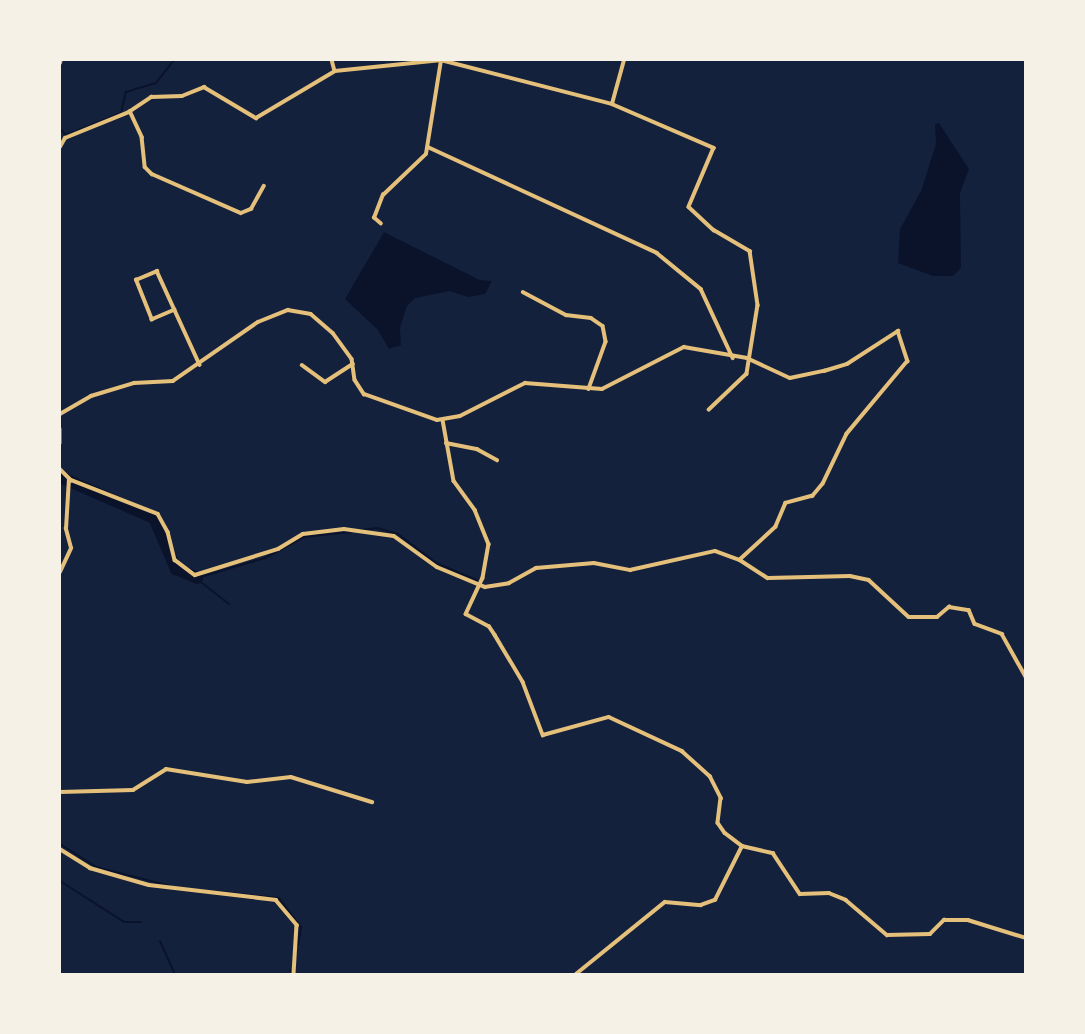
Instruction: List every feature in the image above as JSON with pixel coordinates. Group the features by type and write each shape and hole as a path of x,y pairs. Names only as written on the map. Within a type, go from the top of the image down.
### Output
{"street":[{"path":"331,60 335,71"},
{"path":"380,224 374,218 383,194 428,147 441,60"},
{"path":"60,147 65,138 130,111 151,97 182,96 204,87 256,118 335,71 441,60 612,104 714,148 689,207 714,230 750,251 758,305 757,328 747,358 747,374 709,410"},
{"path":"612,104 624,60"},
{"path":"130,111 142,137 145,167 152,174 241,213 251,208 264,186"},
{"path":"60,134 65,138"},
{"path":"428,147 657,253 701,289 733,358"},
{"path":"175,310 152,320 136,280 157,271 175,310 200,365"},
{"path":"523,292 566,315 591,318 603,326 606,342 589,389"},
{"path":"60,414 91,396 134,383 173,381 200,365 258,322 288,310 319,319 348,351 359,388 372,400 443,420 466,414 517,384 589,389 608,386 684,347 707,348 733,358 747,358 790,378 847,364 898,331 908,360 846,434 823,485 813,496 786,503 776,527 740,560"},
{"path":"302,365 325,382 353,364"},
{"path":"443,420 454,481 475,510 489,544 480,586 466,614 492,629 520,676 543,734 609,717 682,751 708,771 721,798 720,829 742,846 773,853 800,894 829,893 846,900 887,935 930,934 944,920 968,920 1026,939"},
{"path":"60,429 60,443"},
{"path":"446,443 477,449 497,460"},
{"path":"60,469 67,482 66,529 71,548 60,572"},
{"path":"67,482 158,514 168,531 175,560 195,575 278,550 303,534 350,530 398,538 436,567 480,586 509,583 536,568 578,563 630,570 715,551 740,560 768,578 850,576 869,580 909,617 937,617 949,607 969,610 975,624 1002,634 1026,677"},
{"path":"60,792 133,790 166,769 247,782 291,778 372,802"},
{"path":"576,975 665,902 701,905 715,900 742,846"},
{"path":"60,849 89,868 149,885 276,900 297,925 294,975"}],"water":[{"path":"939,123 969,169 960,193 961,268 953,276 933,276 898,263 900,229 921,191 936,144 935,124"},
{"path":"384,232 480,280 492,281 485,294 468,297 450,291 415,298 407,306 400,328 401,345 389,349 378,330 345,299"}],"waterway":[{"path":"60,129 66,135 121,113 126,92 156,83 174,60"},
{"path":"60,477 154,518 176,569 197,578"},
{"path":"360,530 377,528 398,534 436,563 479,581"},
{"path":"197,578 265,558 304,537 351,532"},
{"path":"197,579 229,604"},
{"path":"60,844 96,867 171,886"},
{"path":"60,881 124,922 141,922"},
{"path":"211,891 279,898 301,927 298,945"},
{"path":"160,941 175,974"},
{"path":"290,970 291,974"}]}
